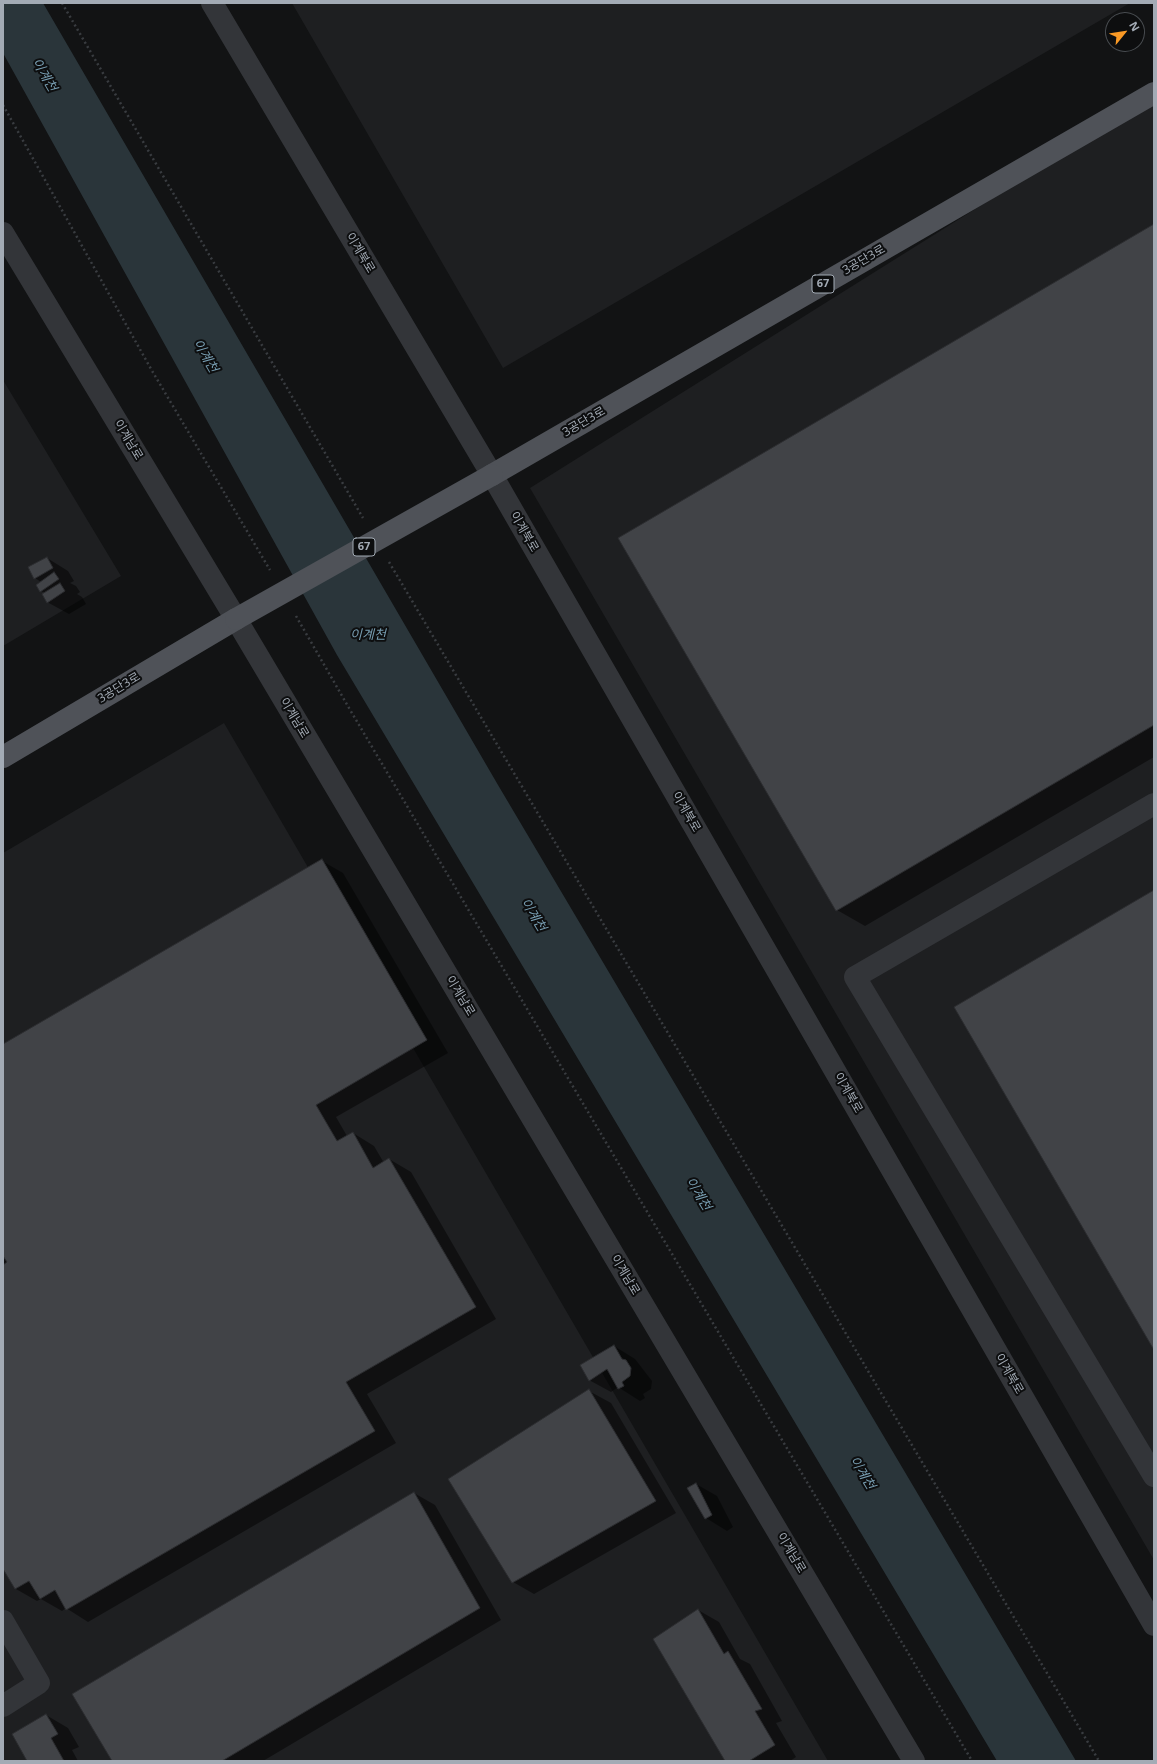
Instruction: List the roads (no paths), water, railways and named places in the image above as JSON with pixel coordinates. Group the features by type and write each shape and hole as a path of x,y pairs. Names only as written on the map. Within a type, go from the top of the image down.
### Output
{"main road":[{"name":"3공단3로","path":"492,475 1154,93"},
{"name":"67","path":"236,620 492,475"},
{"name":"3공단3로","path":"3,757 236,620"}],"street":[{"name":"이계북로","path":"212,3 492,475 1154,1625"},
{"name":"이계남로","path":"3,233 236,620 914,1761"},
{"path":"1154,804 855,977 1154,1476"},
{"path":"3,1621 39,1683 3,1706"}],"water":[{"name":"이계천","path":"3,3 43,3 498,785 1076,1761 997,1761 337,655 3,53"}]}
